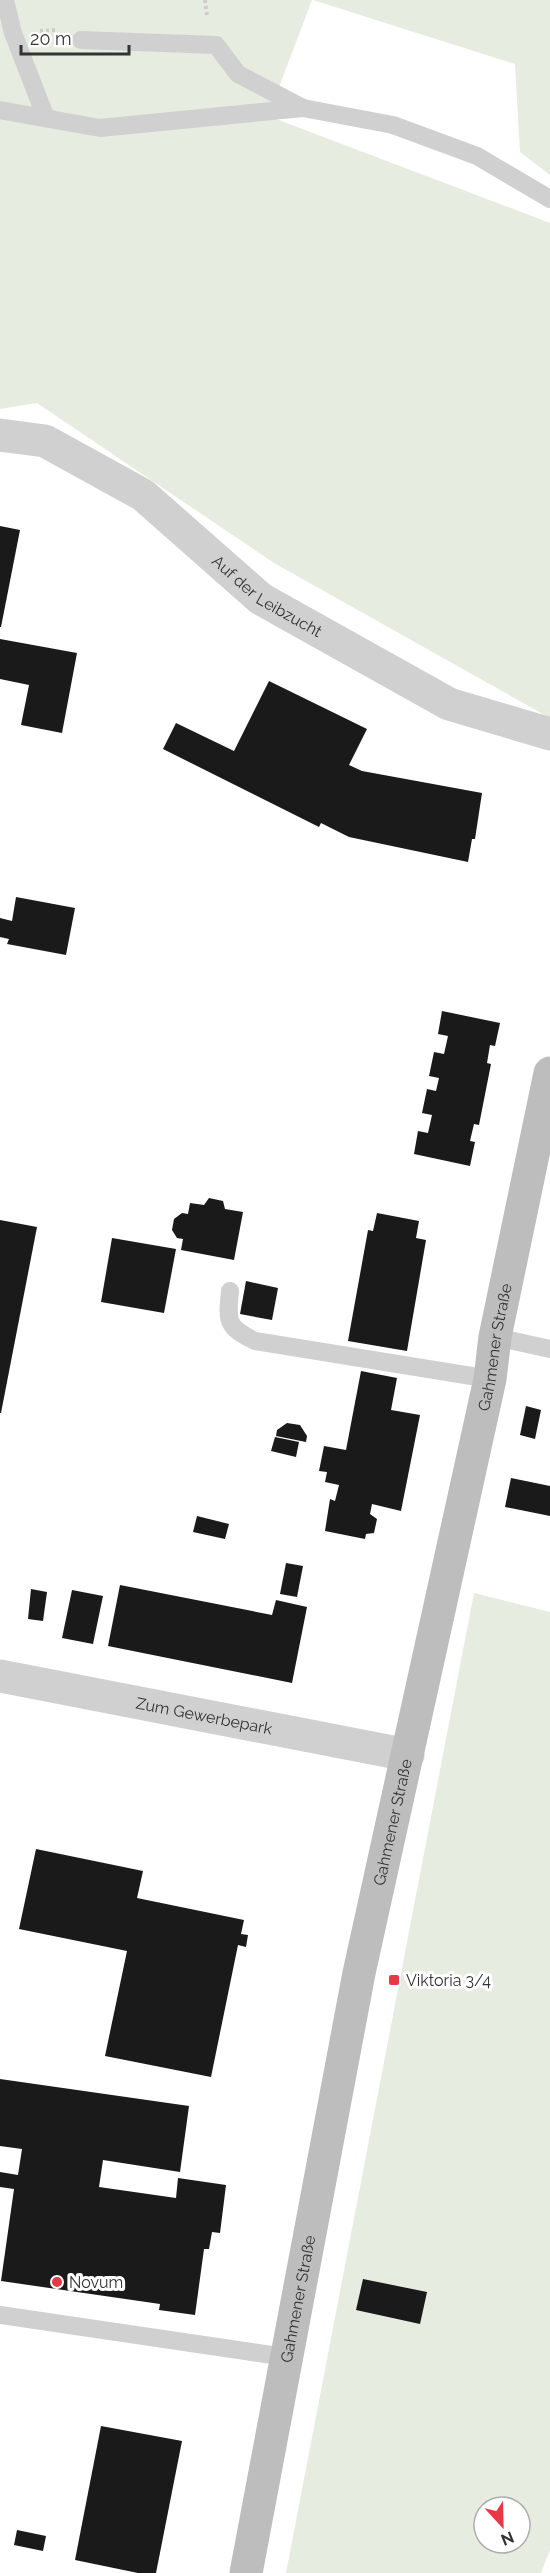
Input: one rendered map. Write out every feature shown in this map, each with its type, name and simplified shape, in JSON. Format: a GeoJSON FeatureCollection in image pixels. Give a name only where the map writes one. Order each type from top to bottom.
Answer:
{"type":"FeatureCollection","features":[{"type":"Feature","properties":{"kind":"main road","name":"Gahmener Straße"},"geometry":{"type":"LineString","coordinates":[[246,2573],[359,1973],[490,1379],[495,1337],[550,1073]]}},
{"type":"Feature","properties":{"kind":"street","name":"Auf der Leibzucht"},"geometry":{"type":"LineString","coordinates":[[0,435],[45,441],[143,495],[261,600],[449,704],[550,734]]}},
{"type":"Feature","properties":{"kind":"street","name":"Zum Gewerbepark"},"geometry":{"type":"LineString","coordinates":[[0,1676],[408,1755]]}},
{"type":"Feature","properties":{"kind":"lane"},"geometry":{"type":"LineString","coordinates":[[5,0],[13,33],[46,118]]}},
{"type":"Feature","properties":{"kind":"lane"},"geometry":{"type":"LineString","coordinates":[[81,40],[216,45],[238,74],[303,108]]}},
{"type":"Feature","properties":{"kind":"lane"},"geometry":{"type":"LineString","coordinates":[[0,110],[100,128],[303,108],[393,125],[477,156],[550,199]]}},
{"type":"Feature","properties":{"kind":"lane"},"geometry":{"type":"LineString","coordinates":[[230,1291],[227,1318],[236,1331],[255,1341],[490,1379]]}},
{"type":"Feature","properties":{"kind":"lane"},"geometry":{"type":"LineString","coordinates":[[495,1337],[550,1349]]}},
{"type":"Feature","properties":{"kind":"lane"},"geometry":{"type":"LineString","coordinates":[[0,2315],[286,2357]]}},
{"type":"Feature","properties":{"kind":"path"},"geometry":{"type":"LineString","coordinates":[[13,33],[63,30],[81,40]]}},
{"type":"Feature","properties":{"kind":"shaded area"},"geometry":{"type":"Polygon","coordinates":[[[0,0],[312,0],[268,116],[550,223],[550,718],[274,563],[37,403],[0,409],[0,0]]]}},
{"type":"Feature","properties":{"kind":"shaded area"},"geometry":{"type":"Polygon","coordinates":[[[313,0],[550,0],[550,175],[520,152],[515,64],[313,0]]]}},
{"type":"Feature","properties":{"kind":"shaded area"},"geometry":{"type":"Polygon","coordinates":[[[474,1593],[550,1612],[550,2550],[541,2573],[286,2573],[474,1593]]]}},
{"type":"Feature","properties":{"kind":"building"},"geometry":{"type":"Polygon","coordinates":[[[0,526],[20,530],[1,627],[0,627],[0,526]]]}},
{"type":"Feature","properties":{"kind":"building"},"geometry":{"type":"Polygon","coordinates":[[[0,639],[77,653],[62,733],[21,725],[29,685],[0,679],[0,639]]]}},
{"type":"Feature","properties":{"kind":"building"},"geometry":{"type":"Polygon","coordinates":[[[269,681],[367,729],[349,765],[362,771],[482,793],[475,839],[472,839],[468,862],[349,837],[321,823],[319,827],[163,749],[176,723],[234,751],[269,681]]]}},
{"type":"Feature","properties":{"kind":"building"},"geometry":{"type":"Polygon","coordinates":[[[16,897],[75,908],[66,955],[7,944],[9,939],[0,937],[0,918],[12,921],[16,897]]]}},
{"type":"Feature","properties":{"kind":"building"},"geometry":{"type":"Polygon","coordinates":[[[442,1011],[500,1023],[495,1046],[490,1045],[487,1063],[491,1064],[479,1125],[474,1124],[470,1141],[475,1142],[470,1166],[414,1154],[418,1131],[428,1133],[432,1115],[422,1113],[427,1089],[436,1091],[439,1078],[429,1076],[434,1052],[444,1054],[448,1036],[438,1034],[442,1011]]]}},
{"type":"Feature","properties":{"kind":"building"},"geometry":{"type":"Polygon","coordinates":[[[209,1198],[223,1201],[225,1209],[243,1212],[234,1260],[181,1250],[183,1239],[177,1238],[172,1230],[174,1219],[182,1213],[188,1214],[190,1203],[204,1205],[209,1198]]]}},
{"type":"Feature","properties":{"kind":"building"},"geometry":{"type":"Polygon","coordinates":[[[377,1213],[419,1221],[416,1238],[426,1240],[407,1351],[348,1341],[368,1230],[373,1231],[377,1213]]]}},
{"type":"Feature","properties":{"kind":"building"},"geometry":{"type":"Polygon","coordinates":[[[0,1220],[37,1227],[1,1413],[0,1413],[0,1220]]]}},
{"type":"Feature","properties":{"kind":"building"},"geometry":{"type":"Polygon","coordinates":[[[112,1238],[176,1249],[164,1313],[101,1302],[112,1238]]]}},
{"type":"Feature","properties":{"kind":"building"},"geometry":{"type":"Polygon","coordinates":[[[246,1281],[278,1288],[272,1320],[240,1314],[246,1281]]]}},
{"type":"Feature","properties":{"kind":"building"},"geometry":{"type":"Polygon","coordinates":[[[361,1371],[397,1378],[391,1410],[420,1415],[401,1511],[372,1504],[370,1514],[377,1519],[374,1533],[366,1534],[365,1539],[325,1531],[330,1499],[335,1501],[339,1485],[325,1482],[327,1472],[319,1471],[324,1446],[346,1450],[361,1371]]]}},
{"type":"Feature","properties":{"kind":"building"},"geometry":{"type":"Polygon","coordinates":[[[526,1406],[541,1410],[535,1439],[520,1435],[526,1406]]]}},
{"type":"Feature","properties":{"kind":"building"},"geometry":{"type":"Polygon","coordinates":[[[287,1423],[300,1425],[307,1436],[306,1442],[276,1436],[277,1430],[287,1423]]]}},
{"type":"Feature","properties":{"kind":"building"},"geometry":{"type":"Polygon","coordinates":[[[275,1437],[299,1442],[296,1457],[271,1451],[275,1437]]]}},
{"type":"Feature","properties":{"kind":"building"},"geometry":{"type":"Polygon","coordinates":[[[511,1478],[550,1486],[550,1516],[505,1507],[511,1478]]]}},
{"type":"Feature","properties":{"kind":"building"},"geometry":{"type":"Polygon","coordinates":[[[197,1516],[229,1524],[225,1539],[193,1532],[197,1516]]]}},
{"type":"Feature","properties":{"kind":"building"},"geometry":{"type":"Polygon","coordinates":[[[286,1563],[303,1566],[297,1597],[280,1594],[286,1563]]]}},
{"type":"Feature","properties":{"kind":"building"},"geometry":{"type":"Polygon","coordinates":[[[120,1585],[272,1615],[276,1600],[307,1607],[292,1683],[108,1646],[120,1585]]]}},
{"type":"Feature","properties":{"kind":"building"},"geometry":{"type":"Polygon","coordinates":[[[31,1589],[47,1592],[43,1621],[28,1619],[31,1589]]]}},
{"type":"Feature","properties":{"kind":"building"},"geometry":{"type":"Polygon","coordinates":[[[72,1590],[103,1596],[93,1644],[62,1638],[72,1590]]]}},
{"type":"Feature","properties":{"kind":"building"},"geometry":{"type":"Polygon","coordinates":[[[36,1849],[143,1871],[137,1898],[244,1920],[241,1934],[248,1935],[246,1947],[238,1945],[211,2077],[105,2056],[127,1951],[19,1929],[36,1849]]]}},
{"type":"Feature","properties":{"kind":"building"},"geometry":{"type":"Polygon","coordinates":[[[0,2079],[189,2106],[180,2172],[103,2160],[99,2187],[176,2198],[178,2178],[226,2185],[220,2233],[212,2232],[209,2249],[204,2249],[195,2315],[159,2310],[160,2304],[1,2281],[14,2189],[0,2187],[0,2172],[18,2175],[22,2149],[0,2146],[0,2079]]]}},
{"type":"Feature","properties":{"kind":"building"},"geometry":{"type":"Polygon","coordinates":[[[363,2279],[427,2292],[420,2324],[356,2310],[363,2279]]]}},
{"type":"Feature","properties":{"kind":"building"},"geometry":{"type":"Polygon","coordinates":[[[101,2426],[182,2441],[156,2573],[138,2573],[75,2560],[101,2426]]]}},
{"type":"Feature","properties":{"kind":"building"},"geometry":{"type":"Polygon","coordinates":[[[17,2530],[46,2536],[43,2551],[14,2545],[17,2530]]]}},
{"type":"Feature","properties":{"kind":"place","name":"Viktoria 3/4"},"geometry":{"type":"Point","coordinates":[394,1980]}},
{"type":"Feature","properties":{"kind":"place","name":"Novum"},"geometry":{"type":"Point","coordinates":[57,2282]}}]}
